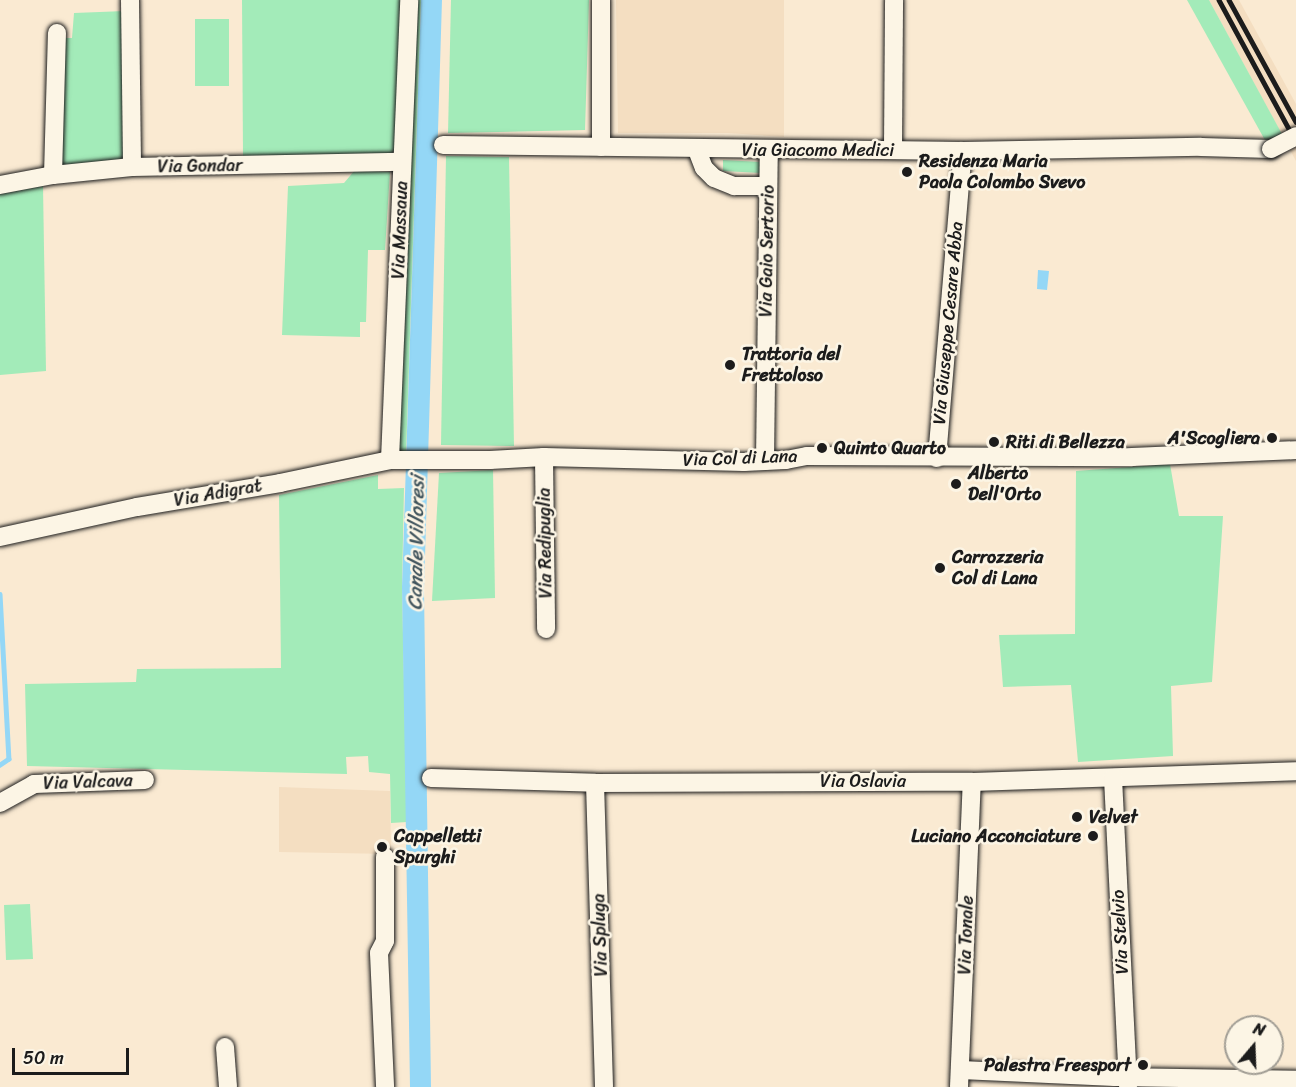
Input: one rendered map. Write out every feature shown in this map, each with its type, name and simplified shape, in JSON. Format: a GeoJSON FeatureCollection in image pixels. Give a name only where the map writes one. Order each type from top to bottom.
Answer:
{"type":"FeatureCollection","features":[{"type":"Feature","properties":{"kind":"street"},"geometry":{"type":"LineString","coordinates":[[130,0],[132,167]]}},
{"type":"Feature","properties":{"kind":"street","name":"Via Massaua"},"geometry":{"type":"LineString","coordinates":[[394,459],[409,0]]}},
{"type":"Feature","properties":{"kind":"street"},"geometry":{"type":"LineString","coordinates":[[601,0],[601,147]]}},
{"type":"Feature","properties":{"kind":"street"},"geometry":{"type":"LineString","coordinates":[[893,150],[894,0]]}},
{"type":"Feature","properties":{"kind":"street"},"geometry":{"type":"LineString","coordinates":[[53,175],[57,33]]}},
{"type":"Feature","properties":{"kind":"street","name":"Via Giacomo Medici"},"geometry":{"type":"LineString","coordinates":[[443,145],[697,150],[963,151],[1201,147],[1271,149],[1296,136]]}},
{"type":"Feature","properties":{"kind":"street","name":"Via Gaio Sertorio"},"geometry":{"type":"LineString","coordinates":[[765,461],[769,149]]}},
{"type":"Feature","properties":{"kind":"street","name":"Via Giacomo Medici"},"geometry":{"type":"LineString","coordinates":[[697,150],[704,168],[714,178],[734,186],[768,186]]}},
{"type":"Feature","properties":{"kind":"street","name":"Via Giuseppe Cesare Abba"},"geometry":{"type":"LineString","coordinates":[[937,458],[963,151]]}},
{"type":"Feature","properties":{"kind":"street","name":"Via Gondar"},"geometry":{"type":"LineString","coordinates":[[0,185],[53,175],[132,167],[402,162]]}},
{"type":"Feature","properties":{"kind":"street","name":"Via Col di Lana"},"geometry":{"type":"LineString","coordinates":[[434,460],[544,457],[765,461],[807,456],[1132,458],[1296,450]]}},
{"type":"Feature","properties":{"kind":"street","name":"Via Redipuglia"},"geometry":{"type":"LineString","coordinates":[[544,457],[546,629]]}},
{"type":"Feature","properties":{"kind":"street","name":"Via Adigrat"},"geometry":{"type":"LineString","coordinates":[[0,537],[137,507],[280,483],[394,459],[434,460]]}},
{"type":"Feature","properties":{"kind":"street","name":"Via Oslavia"},"geometry":{"type":"LineString","coordinates":[[431,778],[595,783],[972,782],[1296,771]]}},
{"type":"Feature","properties":{"kind":"street","name":"Via Stelvio"},"geometry":{"type":"LineString","coordinates":[[1113,778],[1128,1082]]}},
{"type":"Feature","properties":{"kind":"street","name":"Via Valcava"},"geometry":{"type":"LineString","coordinates":[[0,803],[34,784],[145,780]]}},
{"type":"Feature","properties":{"kind":"street","name":"Via Tonale"},"geometry":{"type":"LineString","coordinates":[[960,1078],[972,782]]}},
{"type":"Feature","properties":{"kind":"street","name":"Via Spluga"},"geometry":{"type":"LineString","coordinates":[[595,783],[604,1087]]}},
{"type":"Feature","properties":{"kind":"street"},"geometry":{"type":"LineString","coordinates":[[385,857],[385,941],[379,953],[385,1087]]}},
{"type":"Feature","properties":{"kind":"street"},"geometry":{"type":"LineString","coordinates":[[225,1047],[228,1087]]}},
{"type":"Feature","properties":{"kind":"street"},"geometry":{"type":"LineString","coordinates":[[960,1078],[1128,1082],[1296,1080]]}},
{"type":"Feature","properties":{"kind":"shaded area"},"geometry":{"type":"Polygon","coordinates":[[[616,0],[784,0],[784,137],[728,133],[618,133],[616,0]]]}},
{"type":"Feature","properties":{"kind":"shaded area"},"geometry":{"type":"Polygon","coordinates":[[[1209,0],[1239,0],[1296,104],[1296,161],[1209,0]]]}},
{"type":"Feature","properties":{"kind":"shaded area"},"geometry":{"type":"Polygon","coordinates":[[[279,787],[390,791],[391,854],[279,852],[279,787]]]}},
{"type":"Feature","properties":{"kind":"green space"},"geometry":{"type":"Polygon","coordinates":[[[242,0],[403,0],[399,145],[391,155],[243,156],[242,0]]]}},
{"type":"Feature","properties":{"kind":"green space"},"geometry":{"type":"Polygon","coordinates":[[[414,0],[421,0],[406,455],[398,455],[403,371],[414,0]]]}},
{"type":"Feature","properties":{"kind":"green space"},"geometry":{"type":"Polygon","coordinates":[[[451,0],[589,0],[585,130],[448,133],[451,0]]]}},
{"type":"Feature","properties":{"kind":"green space"},"geometry":{"type":"Polygon","coordinates":[[[1187,0],[1209,0],[1283,136],[1266,142],[1187,0]]]}},
{"type":"Feature","properties":{"kind":"green space"},"geometry":{"type":"Polygon","coordinates":[[[125,11],[126,162],[58,166],[61,38],[72,38],[74,13],[125,11]]]}},
{"type":"Feature","properties":{"kind":"green space"},"geometry":{"type":"Polygon","coordinates":[[[195,19],[229,19],[229,86],[195,86],[195,19]]]}},
{"type":"Feature","properties":{"kind":"green space"},"geometry":{"type":"Polygon","coordinates":[[[446,156],[509,157],[514,446],[441,445],[446,156]]]}},
{"type":"Feature","properties":{"kind":"green space"},"geometry":{"type":"Polygon","coordinates":[[[723,160],[761,162],[761,173],[723,171],[723,160]]]}},
{"type":"Feature","properties":{"kind":"green space"},"geometry":{"type":"Polygon","coordinates":[[[355,170],[390,172],[385,250],[368,250],[366,322],[360,322],[360,337],[282,335],[288,186],[344,183],[355,170]]]}},
{"type":"Feature","properties":{"kind":"green space"},"geometry":{"type":"Polygon","coordinates":[[[43,186],[46,371],[0,375],[0,194],[43,186]]]}},
{"type":"Feature","properties":{"kind":"green space"},"geometry":{"type":"Polygon","coordinates":[[[1170,464],[1179,516],[1223,516],[1212,682],[1171,686],[1173,756],[1078,762],[1071,685],[1003,687],[999,635],[1075,634],[1076,471],[1170,464]]]}},
{"type":"Feature","properties":{"kind":"green space"},"geometry":{"type":"Polygon","coordinates":[[[493,470],[495,598],[432,601],[439,473],[493,470]]]}},
{"type":"Feature","properties":{"kind":"green space"},"geometry":{"type":"Polygon","coordinates":[[[378,475],[378,489],[404,488],[402,587],[407,822],[391,823],[390,774],[369,772],[368,756],[346,757],[347,774],[27,766],[25,684],[136,682],[137,669],[281,668],[279,495],[378,475]]]}},
{"type":"Feature","properties":{"kind":"green space"},"geometry":{"type":"Polygon","coordinates":[[[30,904],[33,959],[6,960],[4,905],[30,904]]]}},
{"type":"Feature","properties":{"kind":"water","name":"Canale Villoresi"},"geometry":{"type":"Polygon","coordinates":[[[421,0],[442,0],[424,590],[431,1087],[410,1087],[402,587],[421,0]]]}},
{"type":"Feature","properties":{"kind":"water"},"geometry":{"type":"Polygon","coordinates":[[[1038,270],[1049,271],[1047,290],[1037,289],[1038,270]]]}},
{"type":"Feature","properties":{"kind":"waterway"},"geometry":{"type":"LineString","coordinates":[[0,594],[9,759],[0,765]]}},
{"type":"Feature","properties":{"kind":"railway"},"geometry":{"type":"LineString","coordinates":[[1219,0],[1296,142]]}},
{"type":"Feature","properties":{"kind":"railway"},"geometry":{"type":"LineString","coordinates":[[1229,0],[1296,122]]}},
{"type":"Feature","properties":{"kind":"place","name":"Residenza Maria Paola Colombo Svevo"},"geometry":{"type":"Point","coordinates":[907,172]}},
{"type":"Feature","properties":{"kind":"place","name":"Trattoria del Frettoloso"},"geometry":{"type":"Point","coordinates":[730,365]}},
{"type":"Feature","properties":{"kind":"place","name":"A'Scogliera"},"geometry":{"type":"Point","coordinates":[1272,438]}},
{"type":"Feature","properties":{"kind":"place","name":"Riti di Bellezza"},"geometry":{"type":"Point","coordinates":[994,442]}},
{"type":"Feature","properties":{"kind":"place","name":"Quinto Quarto"},"geometry":{"type":"Point","coordinates":[822,448]}},
{"type":"Feature","properties":{"kind":"place","name":"Alberto Dell'Orto"},"geometry":{"type":"Point","coordinates":[956,484]}},
{"type":"Feature","properties":{"kind":"place","name":"Carrozzeria Col di Lana"},"geometry":{"type":"Point","coordinates":[940,568]}},
{"type":"Feature","properties":{"kind":"place","name":"Velvet"},"geometry":{"type":"Point","coordinates":[1077,817]}},
{"type":"Feature","properties":{"kind":"place","name":"Luciano Acconciature"},"geometry":{"type":"Point","coordinates":[1093,836]}},
{"type":"Feature","properties":{"kind":"place","name":"Cappelletti Spurghi"},"geometry":{"type":"Point","coordinates":[382,847]}},
{"type":"Feature","properties":{"kind":"place","name":"Palestra Freesport"},"geometry":{"type":"Point","coordinates":[1143,1065]}}]}
